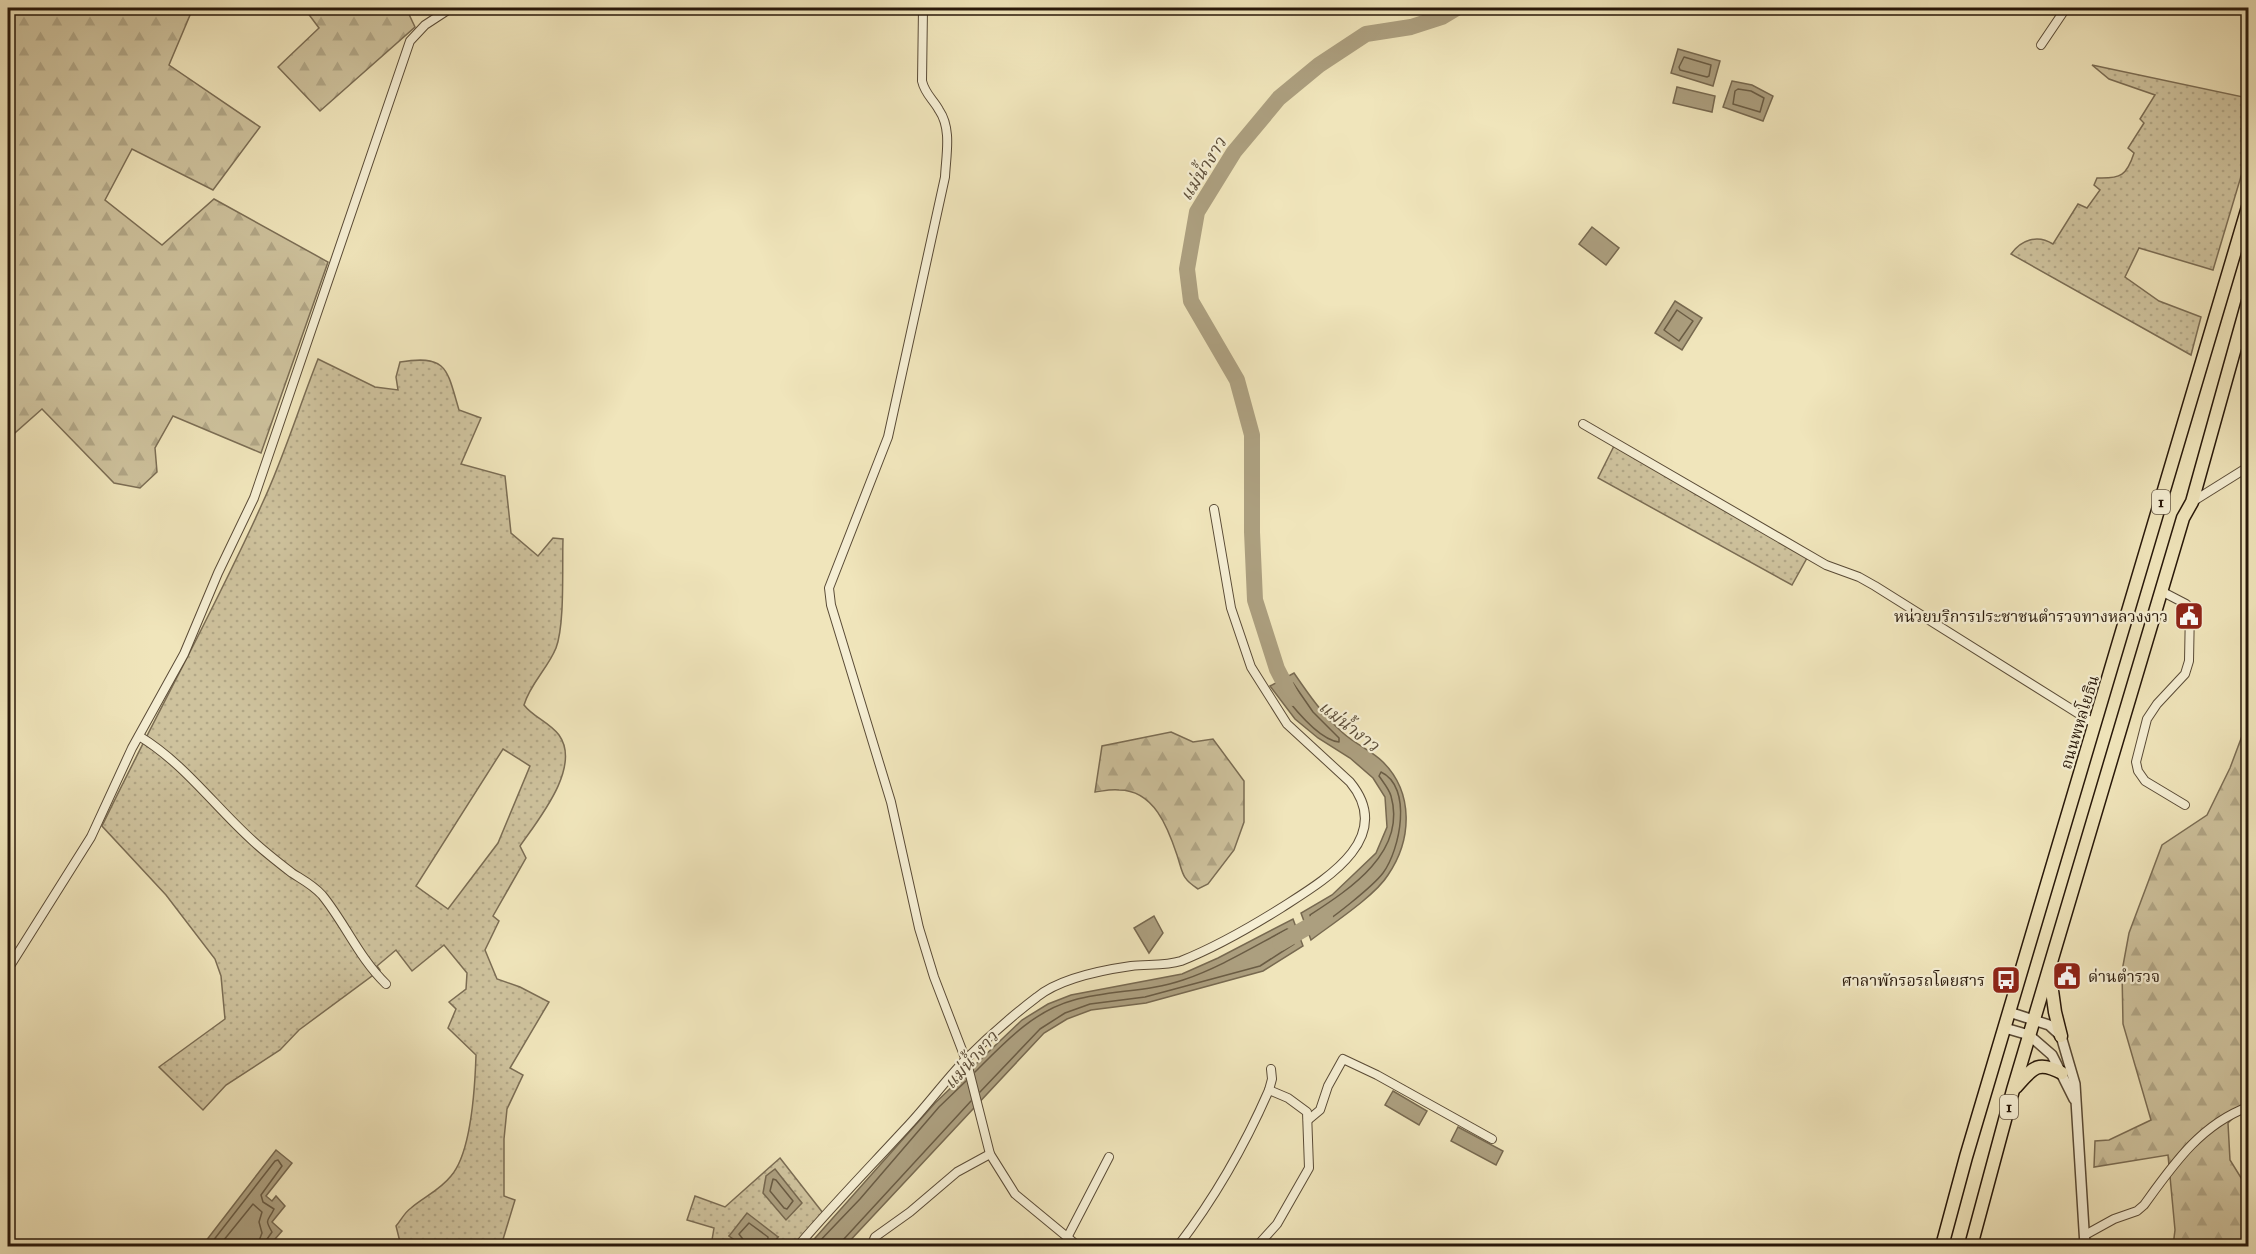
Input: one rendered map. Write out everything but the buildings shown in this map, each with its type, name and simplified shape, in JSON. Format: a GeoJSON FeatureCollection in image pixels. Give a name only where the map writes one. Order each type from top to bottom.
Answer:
{"type":"FeatureCollection","features":[{"type":"Feature","properties":{"kind":"highway","name":"ถนนพหลโยธิน"},"geometry":{"type":"LineString","coordinates":[[1942,1246],[2009,1012],[2248,207]]}},
{"type":"Feature","properties":{"kind":"highway","name":"1"},"geometry":{"type":"LineString","coordinates":[[1971,1246],[2029,1035],[2183,518],[2192,502],[2248,301]]}},
{"type":"Feature","properties":{"kind":"highway"},"geometry":{"type":"LineString","coordinates":[[2049,968],[2061,1036]]}},
{"type":"Feature","properties":{"kind":"highway"},"geometry":{"type":"LineString","coordinates":[[2013,1090],[2029,1072],[2037,1068],[2047,1066],[2062,1073]]}},
{"type":"Feature","properties":{"kind":"street"},"geometry":{"type":"LineString","coordinates":[[8,969],[91,837],[132,748],[184,654],[218,573],[254,498],[410,41],[425,25],[451,8]]}},
{"type":"Feature","properties":{"kind":"street"},"geometry":{"type":"LineString","coordinates":[[923,8],[922,81],[925,91],[939,109],[945,122],[947,139],[945,177],[888,437],[829,588],[831,605],[891,802],[919,928],[934,977],[967,1061],[990,1154],[1015,1194],[1078,1246]]}},
{"type":"Feature","properties":{"kind":"street"},"geometry":{"type":"LineString","coordinates":[[2041,45],[2066,8]]}},
{"type":"Feature","properties":{"kind":"street"},"geometry":{"type":"LineString","coordinates":[[1583,424],[1808,555],[1875,586],[2095,724]]}},
{"type":"Feature","properties":{"kind":"street"},"geometry":{"type":"LineString","coordinates":[[2192,502],[2248,467]]}},
{"type":"Feature","properties":{"kind":"street"},"geometry":{"type":"LineString","coordinates":[[798,1246],[967,1061],[1038,996],[1052,987],[1112,970],[1173,963],[1249,928],[1339,869],[1349,858],[1364,830],[1365,807],[1359,793],[1350,782],[1287,724],[1251,667],[1231,608],[1214,509]]}},
{"type":"Feature","properties":{"kind":"street"},"geometry":{"type":"LineString","coordinates":[[2161,591],[2190,608],[2189,662],[2185,674],[2157,704],[2147,719],[2136,762],[2138,771],[2145,781],[2186,805]]}},
{"type":"Feature","properties":{"kind":"street"},"geometry":{"type":"LineString","coordinates":[[139,736],[160,748],[222,813],[254,842],[322,895],[364,960],[386,984]]}},
{"type":"Feature","properties":{"kind":"street"},"geometry":{"type":"LineString","coordinates":[[2009,1012],[2049,1025],[2061,1036],[2075,1084],[2085,1246]]}},
{"type":"Feature","properties":{"kind":"street"},"geometry":{"type":"LineString","coordinates":[[2005,1028],[2029,1035],[2052,1055],[2076,1104]]}},
{"type":"Feature","properties":{"kind":"street"},"geometry":{"type":"LineString","coordinates":[[1308,1120],[1320,1110],[1328,1086],[1343,1059],[1377,1075],[1492,1139]]}},
{"type":"Feature","properties":{"kind":"street"},"geometry":{"type":"LineString","coordinates":[[1178,1246],[1226,1174],[1269,1090],[1272,1079],[1271,1069]]}},
{"type":"Feature","properties":{"kind":"street"},"geometry":{"type":"LineString","coordinates":[[1257,1246],[1277,1224],[1309,1168],[1307,1112],[1301,1106],[1269,1090]]}},
{"type":"Feature","properties":{"kind":"street"},"geometry":{"type":"LineString","coordinates":[[2085,1235],[2145,1206],[2183,1152],[2197,1138],[2215,1124],[2248,1107]]}},
{"type":"Feature","properties":{"kind":"street"},"geometry":{"type":"LineString","coordinates":[[871,1246],[875,1237],[910,1212],[957,1172],[990,1154]]}},
{"type":"Feature","properties":{"kind":"street"},"geometry":{"type":"LineString","coordinates":[[1068,1236],[1109,1157]]}},
{"type":"Feature","properties":{"kind":"green space"},"geometry":{"type":"Polygon","coordinates":[[[8,8],[193,8],[169,65],[260,127],[213,190],[132,149],[105,200],[162,245],[214,199],[328,262],[261,453],[173,416],[155,448],[157,472],[140,488],[114,483],[42,409],[8,439],[8,8]]]}},
{"type":"Feature","properties":{"kind":"green space"},"geometry":{"type":"Polygon","coordinates":[[[304,8],[406,8],[415,27],[320,111],[278,67],[319,28],[304,8]]]}},
{"type":"Feature","properties":{"kind":"green space"},"geometry":{"type":"Polygon","coordinates":[[[2092,65],[2248,98],[2248,153],[2213,270],[2139,248],[2125,277],[2159,301],[2201,317],[2191,355],[2011,254],[2024,242],[2030,240],[2041,239],[2053,244],[2078,204],[2087,208],[2100,190],[2094,185],[2097,178],[2112,178],[2122,174],[2129,166],[2134,153],[2128,148],[2144,123],[2140,119],[2155,95],[2109,79],[2092,65]]]}},
{"type":"Feature","properties":{"kind":"green space"},"geometry":{"type":"Polygon","coordinates":[[[318,359],[375,387],[398,390],[396,377],[400,362],[428,360],[437,363],[448,375],[459,410],[481,418],[461,464],[505,476],[511,533],[538,556],[553,538],[563,539],[562,610],[559,638],[553,655],[530,690],[524,705],[559,735],[565,748],[565,762],[555,793],[520,846],[526,858],[493,916],[499,921],[485,950],[497,979],[520,987],[549,1002],[510,1068],[523,1075],[507,1109],[504,1139],[504,1196],[515,1200],[501,1246],[401,1246],[396,1226],[409,1210],[451,1176],[463,1152],[471,1118],[476,1055],[448,1028],[456,1009],[449,1002],[466,989],[467,973],[444,945],[412,971],[396,950],[377,966],[380,970],[299,1030],[280,1050],[226,1085],[203,1110],[159,1067],[225,1019],[221,976],[215,959],[166,895],[102,826],[243,545],[270,486],[318,359]],[[503,749],[416,886],[448,909],[498,843],[530,766],[503,749]]]}},
{"type":"Feature","properties":{"kind":"green space"},"geometry":{"type":"Polygon","coordinates":[[[1614,446],[1807,558],[1792,585],[1598,478],[1614,446]]]}},
{"type":"Feature","properties":{"kind":"green space"},"geometry":{"type":"Polygon","coordinates":[[[2248,720],[2248,1103],[2228,1123],[2230,1160],[2248,1189],[2248,1246],[2173,1246],[2175,1230],[2168,1155],[2094,1167],[2095,1141],[2109,1140],[2151,1120],[2123,1024],[2122,971],[2129,933],[2162,845],[2207,815],[2230,768],[2248,720]]]}},
{"type":"Feature","properties":{"kind":"green space"},"geometry":{"type":"Polygon","coordinates":[[[1171,732],[1193,742],[1213,739],[1244,781],[1244,822],[1234,850],[1208,884],[1198,889],[1183,875],[1169,833],[1158,812],[1150,803],[1142,796],[1131,792],[1113,790],[1095,792],[1102,746],[1171,732]]]}},
{"type":"Feature","properties":{"kind":"green space"},"geometry":{"type":"Polygon","coordinates":[[[780,1158],[823,1213],[793,1246],[771,1246],[778,1237],[730,1236],[743,1246],[736,1246],[730,1241],[726,1246],[711,1246],[714,1228],[687,1220],[695,1196],[725,1207],[780,1158]]]}},
{"type":"Feature","properties":{"kind":"water"},"geometry":{"type":"Polygon","coordinates":[[[1678,49],[1720,61],[1713,86],[1671,73],[1678,49]]]}},
{"type":"Feature","properties":{"kind":"water"},"geometry":{"type":"Polygon","coordinates":[[[1732,81],[1752,85],[1773,96],[1763,121],[1723,107],[1732,81]]]}},
{"type":"Feature","properties":{"kind":"water"},"geometry":{"type":"Polygon","coordinates":[[[1677,87],[1715,96],[1712,112],[1673,103],[1677,87]]]}},
{"type":"Feature","properties":{"kind":"water"},"geometry":{"type":"Polygon","coordinates":[[[1592,227],[1619,248],[1606,265],[1579,244],[1592,227]]]}},
{"type":"Feature","properties":{"kind":"water"},"geometry":{"type":"Polygon","coordinates":[[[1675,301],[1702,318],[1682,350],[1655,333],[1675,301]]]}},
{"type":"Feature","properties":{"kind":"water"},"geometry":{"type":"Polygon","coordinates":[[[1294,673],[1336,726],[1379,758],[1393,774],[1405,802],[1406,817],[1402,847],[1382,883],[1311,940],[1301,913],[1332,895],[1376,853],[1387,827],[1385,797],[1373,778],[1350,758],[1318,738],[1295,719],[1270,686],[1294,673]]]}},
{"type":"Feature","properties":{"kind":"water"},"geometry":{"type":"Polygon","coordinates":[[[1154,916],[1163,933],[1149,953],[1134,928],[1154,916]]]}},
{"type":"Feature","properties":{"kind":"water"},"geometry":{"type":"Polygon","coordinates":[[[1293,919],[1303,946],[1263,971],[1146,1003],[1091,1010],[1067,1019],[1044,1033],[845,1246],[808,1246],[935,1103],[1022,1020],[1048,1004],[1071,995],[1182,974],[1293,919]]]}},
{"type":"Feature","properties":{"kind":"water"},"geometry":{"type":"Polygon","coordinates":[[[1393,1091],[1427,1111],[1419,1125],[1385,1105],[1393,1091]]]}},
{"type":"Feature","properties":{"kind":"water"},"geometry":{"type":"Polygon","coordinates":[[[1458,1127],[1503,1151],[1496,1165],[1451,1141],[1458,1127]]]}},
{"type":"Feature","properties":{"kind":"water"},"geometry":{"type":"Polygon","coordinates":[[[276,1150],[292,1163],[266,1196],[272,1201],[276,1196],[285,1206],[272,1222],[282,1231],[269,1246],[202,1246],[276,1150]]]}},
{"type":"Feature","properties":{"kind":"water"},"geometry":{"type":"Polygon","coordinates":[[[775,1169],[802,1203],[786,1220],[763,1193],[766,1176],[775,1169]]]}},
{"type":"Feature","properties":{"kind":"water"},"geometry":{"type":"Polygon","coordinates":[[[747,1213],[778,1237],[771,1246],[743,1246],[729,1236],[747,1213]]]}},
{"type":"Feature","properties":{"kind":"waterway","name":"แม่น้ำงาว"},"geometry":{"type":"LineString","coordinates":[[1292,698],[1277,669],[1255,600],[1252,435],[1237,380],[1191,301],[1187,269],[1197,212],[1234,152],[1279,98],[1319,65],[1366,34],[1411,27],[1442,17],[1457,8]]}},
{"type":"Feature","properties":{"kind":"waterway","name":"แม่น้ำงาว"},"geometry":{"type":"LineString","coordinates":[[1280,943],[1325,917]]}},
{"type":"Feature","properties":{"kind":"place","name":"หน่วยบริการประชาชนตำรวจทางหลวงงาว"},"geometry":{"type":"Point","coordinates":[2189,616]}},
{"type":"Feature","properties":{"kind":"place","name":"ด่านตำรวจ"},"geometry":{"type":"Point","coordinates":[2067,976]}},
{"type":"Feature","properties":{"kind":"place","name":"ศาลาพักรอรถโดยสาร"},"geometry":{"type":"Point","coordinates":[2006,980]}}]}
